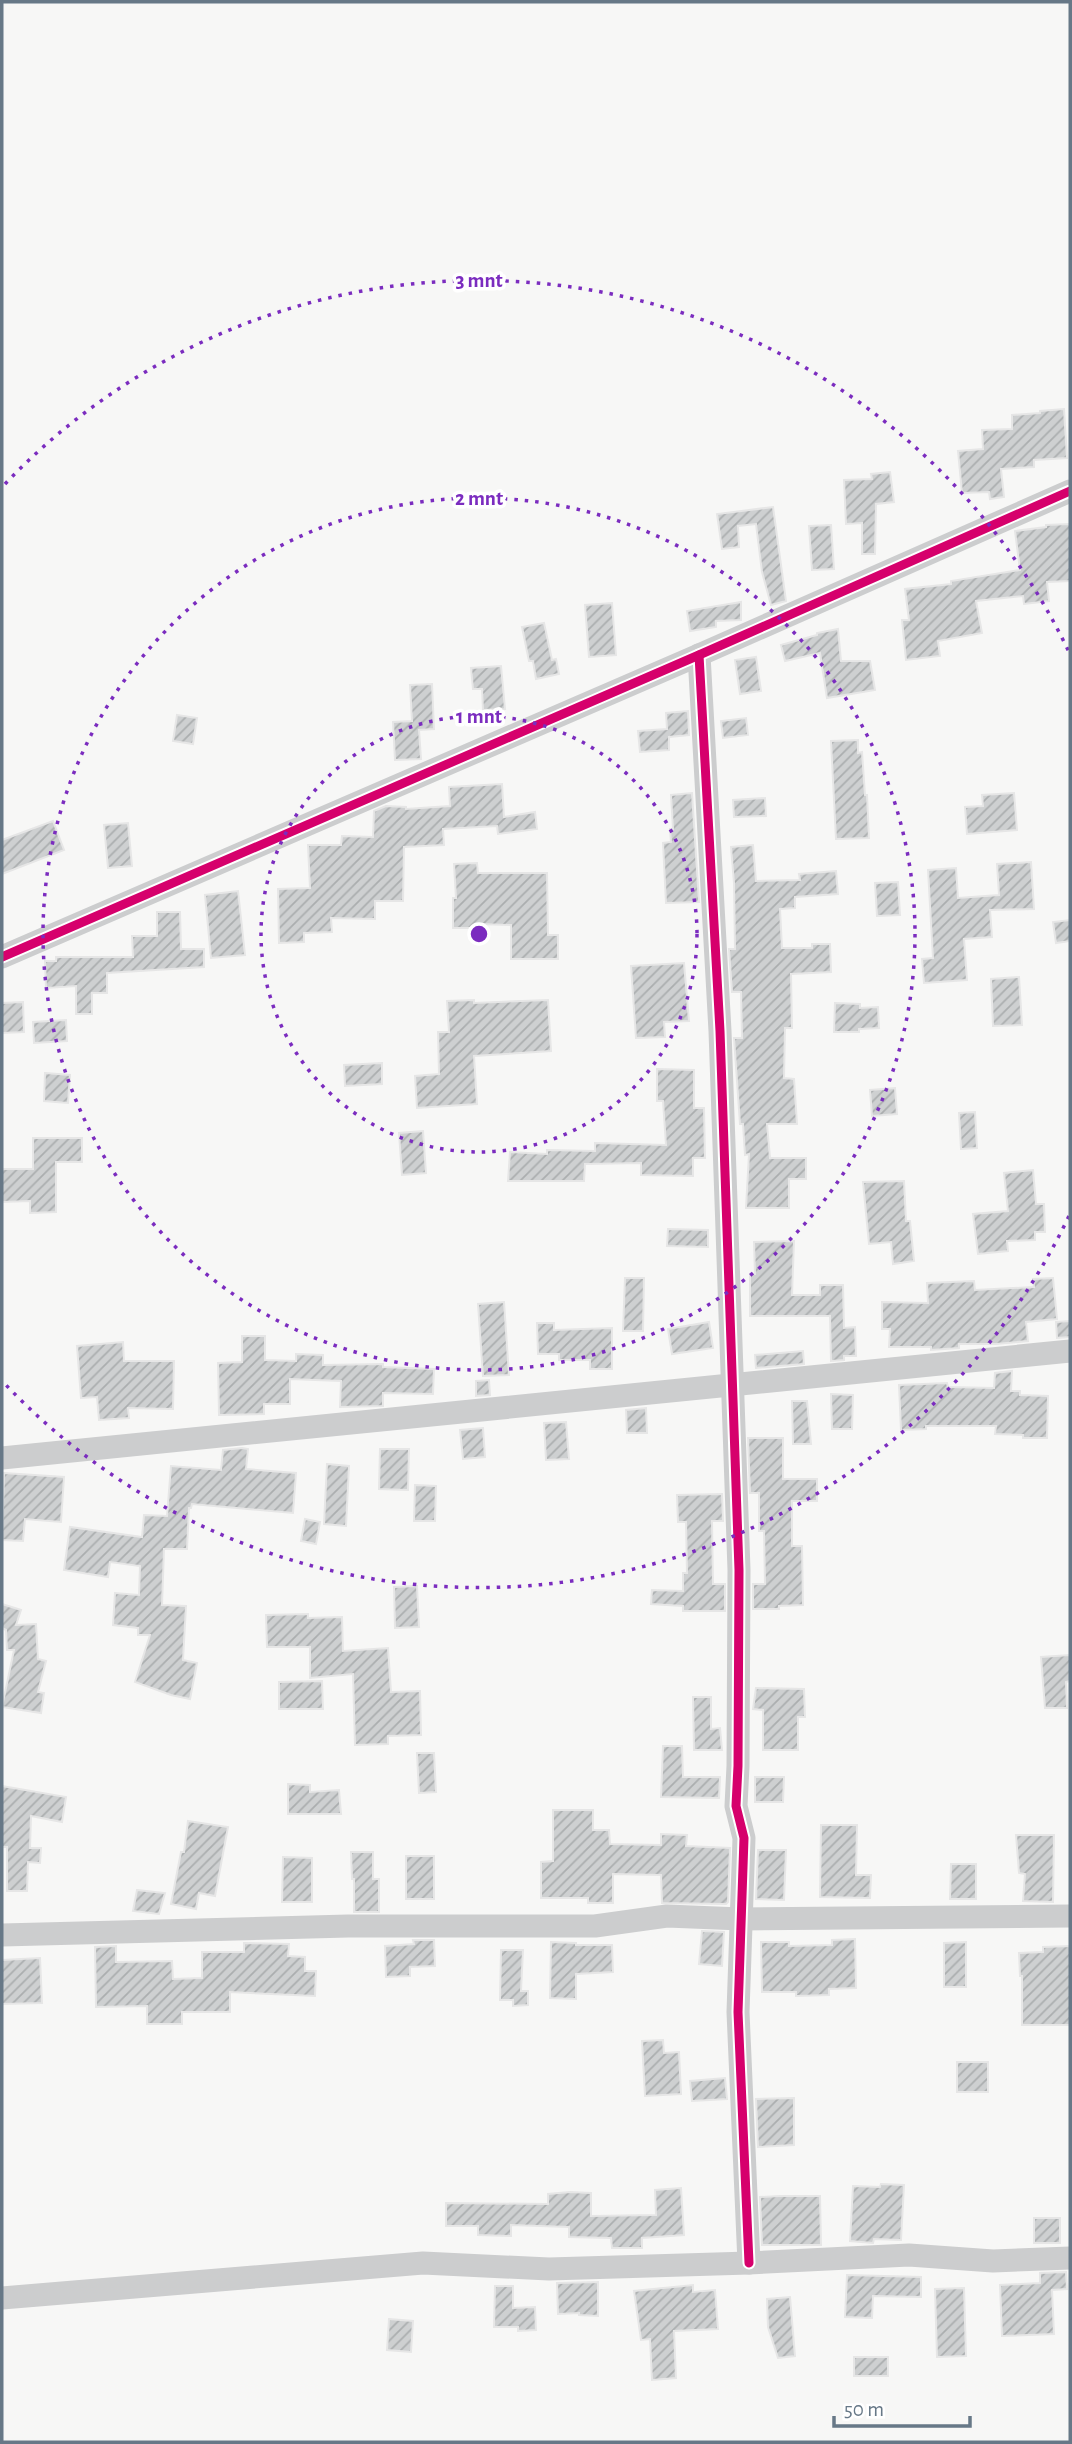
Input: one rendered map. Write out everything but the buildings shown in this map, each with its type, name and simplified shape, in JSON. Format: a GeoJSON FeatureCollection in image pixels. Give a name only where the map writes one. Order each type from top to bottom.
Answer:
{"type":"FeatureCollection","features":[{"type":"Feature","properties":{"kind":"street"},"geometry":{"type":"LineString","coordinates":[[2,957],[1070,491]]}},
{"type":"Feature","properties":{"kind":"street"},"geometry":{"type":"LineString","coordinates":[[699,655],[720,1031],[739,1570],[736,1807],[744,1838],[738,2012],[749,2263]]}},
{"type":"Feature","properties":{"kind":"street"},"geometry":{"type":"LineString","coordinates":[[2,1458],[1070,1352]]}},
{"type":"Feature","properties":{"kind":"street"},"geometry":{"type":"LineString","coordinates":[[2,1936],[348,1926],[595,1926],[667,1916],[741,1919],[1070,1916]]}},
{"type":"Feature","properties":{"kind":"street"},"geometry":{"type":"LineString","coordinates":[[2,2298],[423,2263],[549,2269],[909,2255],[993,2261],[1070,2258]]}},
{"type":"Feature","properties":{"kind":"cycle path"},"geometry":{"type":"LineString","coordinates":[[2,957],[1070,491]]}},
{"type":"Feature","properties":{"kind":"cycle path"},"geometry":{"type":"LineString","coordinates":[[699,655],[720,1031],[739,1570],[736,1806],[744,1838],[738,2012],[749,2263]]}}]}
